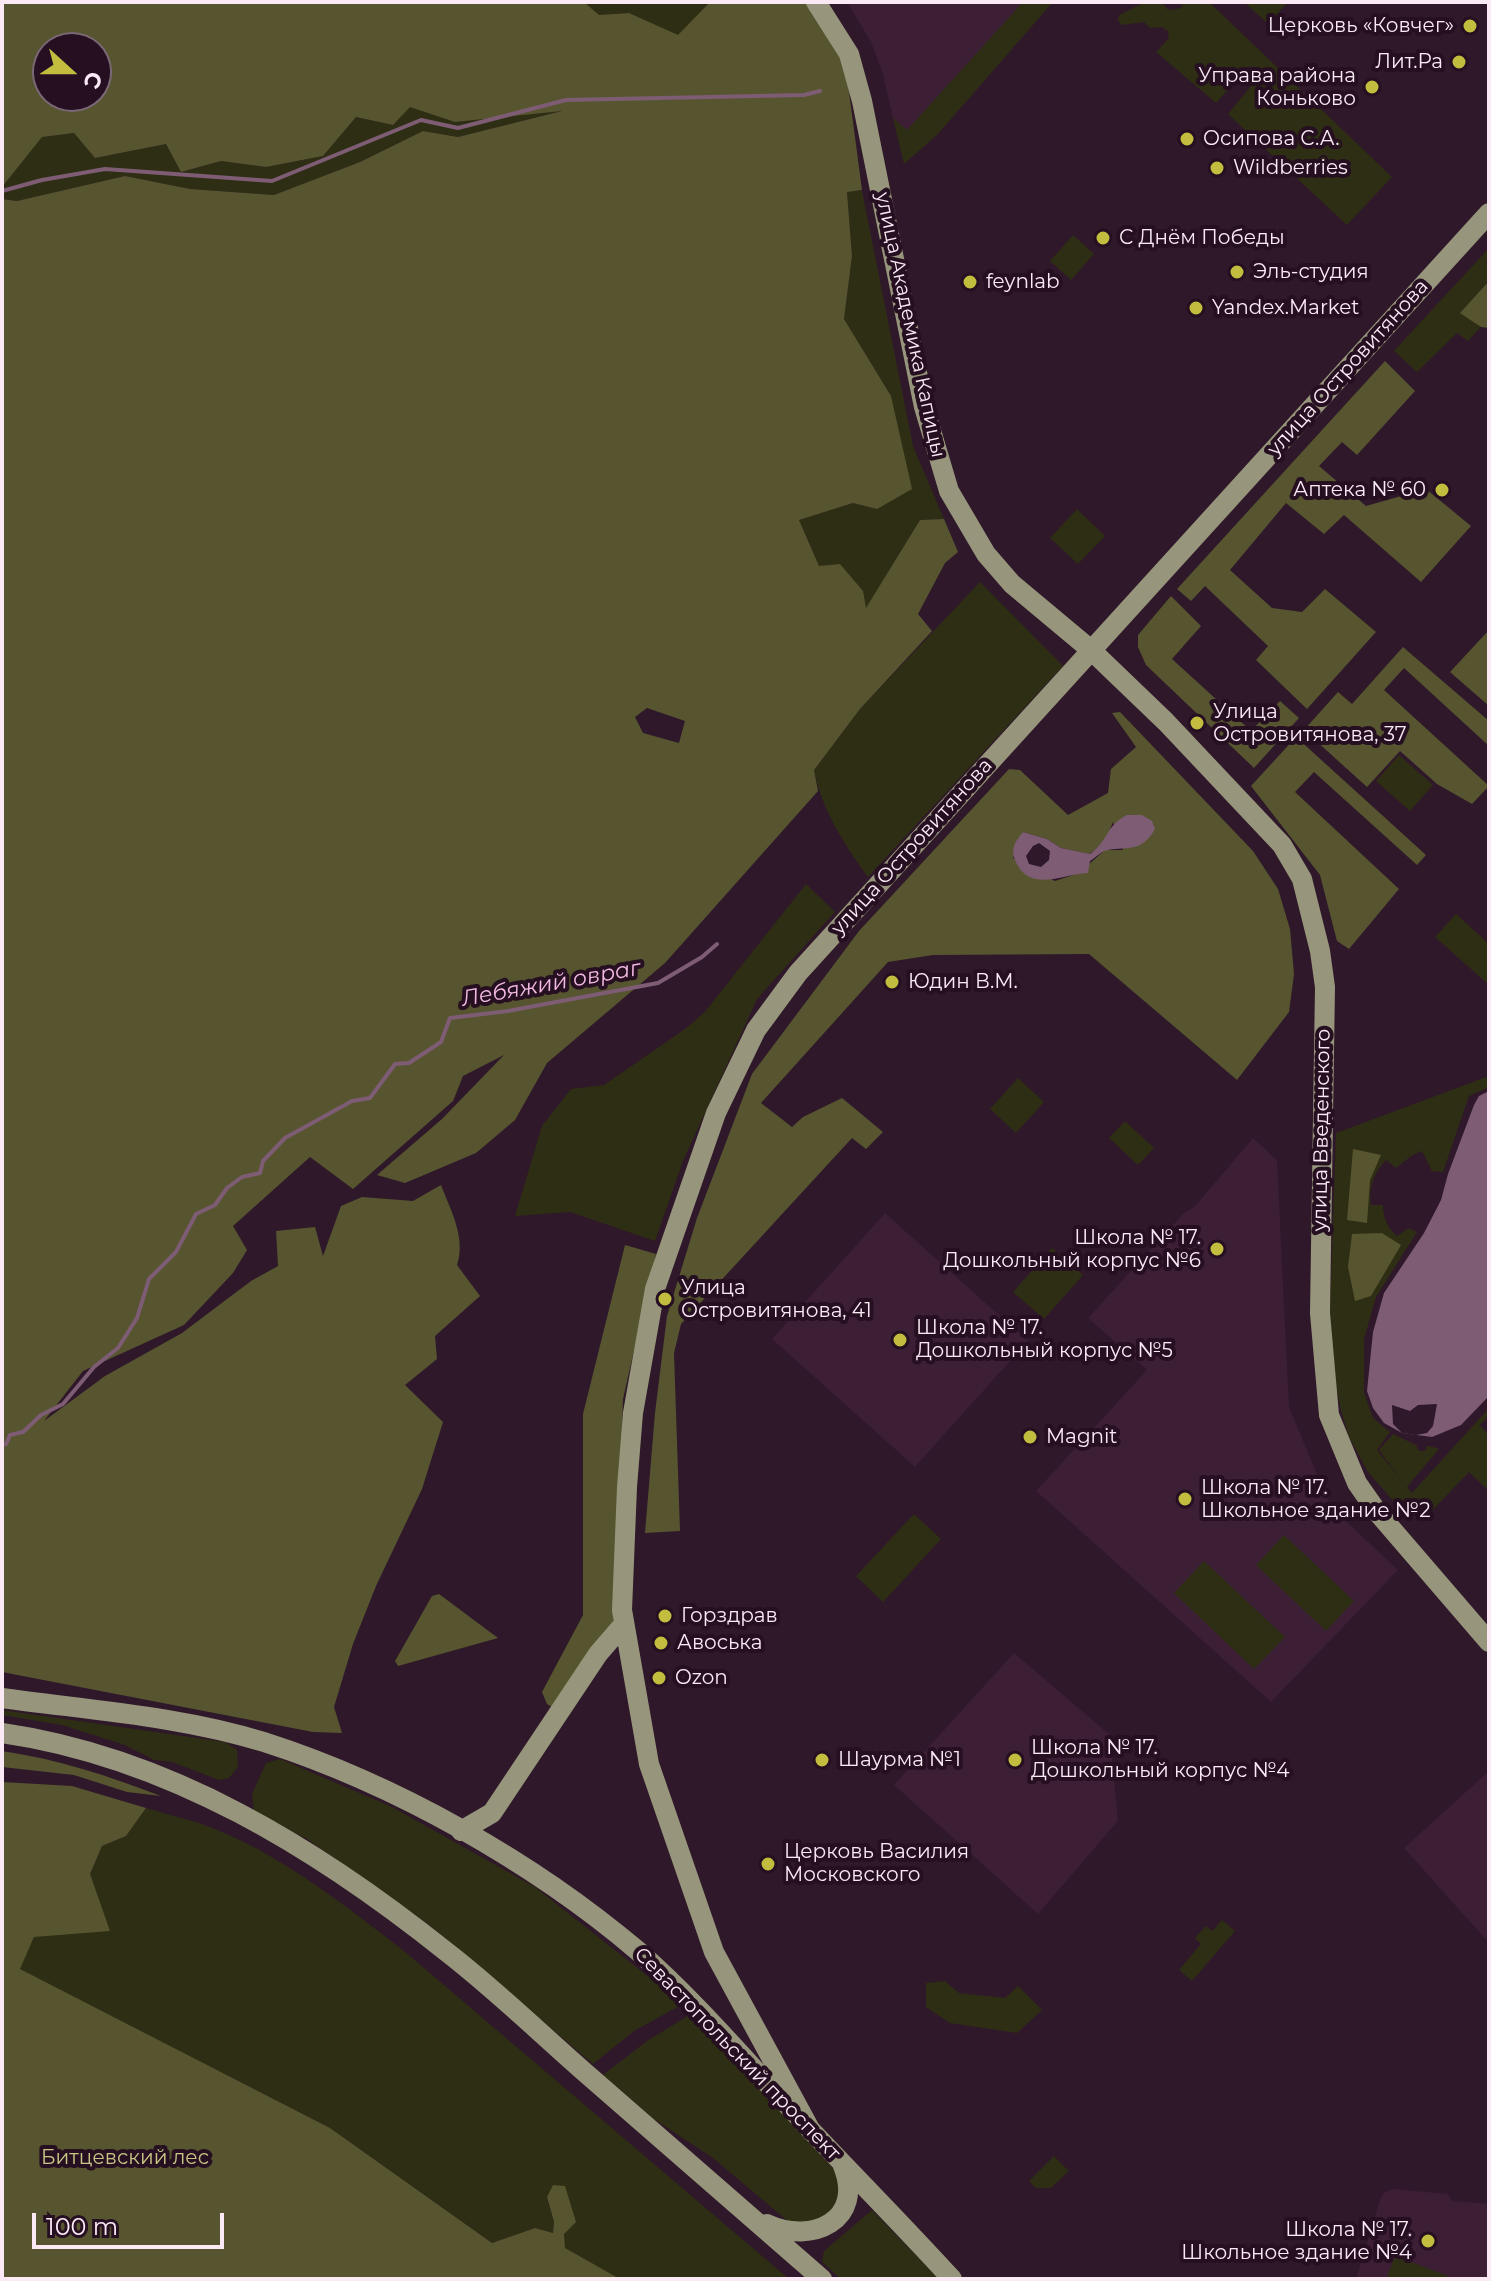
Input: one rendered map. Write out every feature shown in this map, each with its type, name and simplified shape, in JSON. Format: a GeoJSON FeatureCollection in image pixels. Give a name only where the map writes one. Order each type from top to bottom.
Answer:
{"type":"FeatureCollection","features":[{"type":"Feature","properties":{"kind":"main road","name":"улица Академика Капицы"},"geometry":{"type":"LineString","coordinates":[[816,2],[849,54],[862,101],[924,407],[949,491],[986,554],[1012,584],[1091,650]]}},
{"type":"Feature","properties":{"kind":"main road","name":"улица Островитянова"},"geometry":{"type":"LineString","coordinates":[[811,2131],[714,1952],[649,1764],[623,1625],[631,1428],[655,1289],[716,1113],[756,1030],[798,973],[1489,213]]}},
{"type":"Feature","properties":{"kind":"main road","name":"улица Введенского"},"geometry":{"type":"LineString","coordinates":[[1091,650],[1250,809],[1282,845],[1302,879],[1320,951],[1325,987],[1320,1313],[1329,1415],[1357,1483],[1378,1513],[1489,1642]]}},
{"type":"Feature","properties":{"kind":"main road"},"geometry":{"type":"LineString","coordinates":[[461,1831],[492,1813],[552,1720],[598,1654],[623,1625]]}},
{"type":"Feature","properties":{"kind":"main road","name":"Севастопольский проспект"},"geometry":{"type":"LineString","coordinates":[[2,1698],[203,1727],[263,1742],[358,1778],[536,1874],[640,1953],[697,2008],[952,2279]]}},
{"type":"Feature","properties":{"kind":"main road"},"geometry":{"type":"LineString","coordinates":[[2,1733],[88,1751],[144,1768],[200,1793],[306,1852],[380,1901],[449,1954],[822,2279]]}},
{"type":"Feature","properties":{"kind":"main road"},"geometry":{"type":"LineString","coordinates":[[756,2219],[793,2232],[811,2232],[827,2226],[842,2211],[848,2193],[848,2176],[841,2160]]}},
{"type":"Feature","properties":{"kind":"shaded area"},"geometry":{"type":"Polygon","coordinates":[[[584,2],[710,2],[678,36],[629,13],[599,15],[584,2]]]}},
{"type":"Feature","properties":{"kind":"shaded area"},"geometry":{"type":"Polygon","coordinates":[[[847,2],[1023,2],[907,131],[893,118],[882,71],[871,42],[847,2]]]}},
{"type":"Feature","properties":{"kind":"shaded area"},"geometry":{"type":"Polygon","coordinates":[[[1023,2],[1053,2],[937,135],[904,164],[893,118],[907,130],[1023,2]]]}},
{"type":"Feature","properties":{"kind":"shaded area"},"geometry":{"type":"Polygon","coordinates":[[[1145,2],[1162,2],[1167,9],[1173,10],[1183,7],[1179,2],[1209,2],[1392,177],[1347,225],[1228,114],[1260,75],[1249,66],[1216,103],[1156,52],[1169,38],[1168,31],[1162,27],[1150,28],[1144,22],[1121,25],[1119,15],[1145,2]]]}},
{"type":"Feature","properties":{"kind":"shaded area"},"geometry":{"type":"Polygon","coordinates":[[[1244,2],[1288,2],[1268,24],[1244,2]]]}},
{"type":"Feature","properties":{"kind":"shaded area"},"geometry":{"type":"Polygon","coordinates":[[[410,106],[455,122],[570,109],[458,137],[423,131],[360,162],[274,195],[190,189],[125,176],[17,201],[2,199],[2,187],[41,137],[74,133],[95,158],[166,144],[181,172],[221,161],[266,167],[323,156],[356,117],[393,125],[410,106]]]}},
{"type":"Feature","properties":{"kind":"shaded area"},"geometry":{"type":"Polygon","coordinates":[[[847,191],[862,191],[913,446],[944,519],[920,520],[866,609],[819,566],[799,520],[853,503],[877,509],[891,396],[844,319],[852,256],[847,191]]]}},
{"type":"Feature","properties":{"kind":"shaded area"},"geometry":{"type":"Polygon","coordinates":[[[1073,235],[1094,254],[1071,280],[1050,261],[1073,235]]]}},
{"type":"Feature","properties":{"kind":"shaded area"},"geometry":{"type":"Polygon","coordinates":[[[1489,248],[1489,281],[1461,312],[1481,327],[1468,341],[1457,333],[1417,372],[1394,351],[1489,248]]]}},
{"type":"Feature","properties":{"kind":"shaded area"},"geometry":{"type":"Polygon","coordinates":[[[1077,509],[1105,536],[1078,564],[1050,538],[1077,509]]]}},
{"type":"Feature","properties":{"kind":"shaded area"},"geometry":{"type":"Polygon","coordinates":[[[980,582],[1063,666],[868,877],[835,826],[814,770],[860,709],[980,582]]]}},
{"type":"Feature","properties":{"kind":"shaded area"},"geometry":{"type":"Polygon","coordinates":[[[1399,755],[1433,785],[1410,811],[1376,781],[1399,755]]]}},
{"type":"Feature","properties":{"kind":"shaded area"},"geometry":{"type":"Polygon","coordinates":[[[1127,815],[1142,815],[1152,821],[1155,829],[1140,845],[1101,853],[1090,861],[1088,873],[1038,879],[1029,877],[1015,860],[1013,848],[1023,832],[1047,839],[1061,848],[1090,854],[1127,815]],[[1039,843],[1033,846],[1026,856],[1029,864],[1041,867],[1049,860],[1050,851],[1039,843]]]}},
{"type":"Feature","properties":{"kind":"shaded area"},"geometry":{"type":"Polygon","coordinates":[[[806,884],[835,912],[757,999],[683,1161],[655,1241],[570,1212],[515,1216],[542,1126],[571,1089],[604,1085],[704,1013],[806,884]]]}},
{"type":"Feature","properties":{"kind":"shaded area"},"geometry":{"type":"Polygon","coordinates":[[[1456,914],[1489,944],[1489,985],[1435,937],[1456,914]]]}},
{"type":"Feature","properties":{"kind":"shaded area"},"geometry":{"type":"Polygon","coordinates":[[[1489,1076],[1489,1087],[1469,1096],[1443,1172],[1432,1171],[1422,1151],[1396,1168],[1386,1160],[1375,1175],[1370,1192],[1371,1205],[1383,1205],[1386,1222],[1397,1236],[1409,1228],[1417,1232],[1376,1297],[1364,1339],[1364,1393],[1373,1418],[1390,1432],[1377,1450],[1402,1481],[1379,1450],[1393,1434],[1416,1445],[1419,1451],[1425,1451],[1427,1446],[1437,1448],[1407,1487],[1412,1493],[1489,1408],[1489,1416],[1480,1425],[1489,1435],[1489,1491],[1469,1472],[1426,1517],[1397,1505],[1368,1472],[1349,1437],[1341,1410],[1334,1378],[1330,1312],[1336,1133],[1489,1076]]]}},
{"type":"Feature","properties":{"kind":"shaded area"},"geometry":{"type":"Polygon","coordinates":[[[1018,1078],[1044,1102],[1016,1133],[990,1109],[1018,1078]]]}},
{"type":"Feature","properties":{"kind":"shaded area"},"geometry":{"type":"Polygon","coordinates":[[[1489,1091],[1489,1396],[1461,1425],[1432,1437],[1402,1433],[1384,1423],[1373,1408],[1367,1391],[1373,1332],[1384,1293],[1424,1233],[1441,1200],[1474,1105],[1479,1096],[1489,1091]]]}},
{"type":"Feature","properties":{"kind":"shaded area"},"geometry":{"type":"Polygon","coordinates":[[[1125,1121],[1154,1148],[1138,1165],[1109,1138],[1125,1121]]]}},
{"type":"Feature","properties":{"kind":"shaded area","name":"Школа № 17. Школьное здание №2"},"geometry":{"type":"Polygon","coordinates":[[[1253,1138],[1277,1160],[1289,1407],[1330,1506],[1398,1570],[1271,1702],[1036,1491],[1147,1370],[1088,1318],[1184,1213],[1195,1206],[1253,1138]]]}},
{"type":"Feature","properties":{"kind":"shaded area","name":"Школа № 17. Дошкольный корпус №5"},"geometry":{"type":"Polygon","coordinates":[[[885,1213],[1028,1341],[915,1467],[772,1339],[885,1213]]]}},
{"type":"Feature","properties":{"kind":"shaded area"},"geometry":{"type":"Polygon","coordinates":[[[1052,1248],[1083,1275],[1044,1319],[1013,1292],[1052,1248]]]}},
{"type":"Feature","properties":{"kind":"shaded area"},"geometry":{"type":"Polygon","coordinates":[[[914,1514],[941,1539],[883,1602],[856,1576],[914,1514]]]}},
{"type":"Feature","properties":{"kind":"shaded area"},"geometry":{"type":"Polygon","coordinates":[[[1284,1535],[1354,1601],[1326,1631],[1256,1565],[1284,1535]]]}},
{"type":"Feature","properties":{"kind":"shaded area"},"geometry":{"type":"Polygon","coordinates":[[[1204,1561],[1285,1637],[1254,1669],[1174,1593],[1204,1561]]]}},
{"type":"Feature","properties":{"kind":"shaded area","name":"Школа № 17. Дошкольный корпус №4"},"geometry":{"type":"Polygon","coordinates":[[[1014,1653],[1110,1735],[1118,1821],[1038,1914],[894,1785],[1014,1653]]]}},
{"type":"Feature","properties":{"kind":"shaded area"},"geometry":{"type":"Polygon","coordinates":[[[2,1710],[225,1742],[237,1750],[238,1767],[229,1778],[219,1780],[172,1762],[154,1760],[125,1745],[62,1725],[2,1715],[2,1710]]]}},
{"type":"Feature","properties":{"kind":"shaded area"},"geometry":{"type":"Polygon","coordinates":[[[280,1759],[392,1807],[535,1887],[683,2004],[634,2031],[593,2064],[428,1924],[307,1839],[254,1812],[252,1794],[266,1763],[280,1759]]]}},
{"type":"Feature","properties":{"kind":"shaded area"},"geometry":{"type":"Polygon","coordinates":[[[1489,1771],[1489,1943],[1404,1848],[1489,1771]]]}},
{"type":"Feature","properties":{"kind":"shaded area"},"geometry":{"type":"Polygon","coordinates":[[[146,1808],[199,1823],[241,1841],[290,1868],[338,1901],[404,1951],[789,2279],[620,2279],[564,2248],[565,2187],[554,2185],[547,2198],[554,2222],[553,2233],[535,2228],[492,2243],[330,2128],[19,1969],[34,1937],[90,1874],[102,1846],[126,1836],[146,1808]]]}},
{"type":"Feature","properties":{"kind":"shaded area"},"geometry":{"type":"Polygon","coordinates":[[[1222,1920],[1235,1931],[1192,1981],[1179,1970],[1201,1944],[1195,1938],[1206,1926],[1212,1931],[1222,1920]]]}},
{"type":"Feature","properties":{"kind":"shaded area"},"geometry":{"type":"Polygon","coordinates":[[[945,1981],[959,1993],[1005,1998],[1018,1986],[1042,2010],[1017,2033],[950,2023],[926,2007],[926,1983],[945,1981]]]}},
{"type":"Feature","properties":{"kind":"shaded area"},"geometry":{"type":"Polygon","coordinates":[[[691,2014],[839,2175],[839,2198],[824,2220],[790,2223],[713,2158],[654,2119],[603,2075],[647,2041],[691,2014]]]}},
{"type":"Feature","properties":{"kind":"shaded area"},"geometry":{"type":"Polygon","coordinates":[[[1054,2156],[1069,2171],[1051,2188],[1036,2188],[1029,2181],[1054,2156]]]}},
{"type":"Feature","properties":{"kind":"shaded area","name":"Школа № 17. Школьное здание №4"},"geometry":{"type":"Polygon","coordinates":[[[1393,2189],[1448,2194],[1452,2201],[1489,2204],[1489,2279],[1356,2279],[1381,2197],[1393,2189]]]}},
{"type":"Feature","properties":{"kind":"shaded area"},"geometry":{"type":"Polygon","coordinates":[[[872,2210],[939,2279],[841,2279],[822,2262],[824,2251],[872,2210]]]}},
{"type":"Feature","properties":{"kind":"shaded area"},"geometry":{"type":"Polygon","coordinates":[[[1395,2256],[1448,2276],[1447,2279],[1386,2279],[1395,2256]]]}},
{"type":"Feature","properties":{"kind":"green space"},"geometry":{"type":"Polygon","coordinates":[[[2,2],[584,2],[599,15],[629,13],[678,35],[710,2],[809,2],[844,54],[862,190],[847,192],[852,256],[844,319],[891,396],[912,489],[877,509],[853,503],[799,520],[819,566],[840,564],[863,591],[866,608],[920,520],[944,519],[958,552],[945,563],[918,614],[932,631],[860,709],[814,770],[818,791],[665,963],[547,1063],[515,1120],[476,1153],[405,1183],[377,1175],[442,1119],[504,1055],[463,1076],[453,1101],[353,1189],[310,1157],[233,1226],[247,1250],[233,1273],[184,1325],[83,1371],[44,1421],[105,1376],[182,1333],[251,1281],[278,1266],[276,1231],[315,1227],[323,1256],[341,1206],[362,1197],[413,1201],[441,1185],[459,1235],[457,1265],[480,1296],[435,1336],[437,1359],[405,1385],[443,1422],[422,1489],[376,1586],[353,1644],[334,1707],[342,1733],[313,1732],[2,1672],[2,199],[17,201],[125,176],[190,189],[274,195],[360,162],[423,131],[458,137],[562,111],[455,122],[410,107],[393,125],[356,117],[323,156],[266,167],[221,161],[181,172],[166,144],[95,158],[74,133],[42,137],[2,187],[2,2]],[[647,708],[635,717],[643,733],[679,743],[685,721],[647,708]]]}},
{"type":"Feature","properties":{"kind":"green space"},"geometry":{"type":"Polygon","coordinates":[[[1489,281],[1489,328],[1481,327],[1460,313],[1489,281]]]}},
{"type":"Feature","properties":{"kind":"green space"},"geometry":{"type":"Polygon","coordinates":[[[1385,361],[1415,391],[1357,455],[1342,442],[1319,466],[1366,506],[1426,489],[1471,526],[1421,582],[1344,515],[1324,534],[1286,503],[1230,570],[1272,608],[1302,612],[1325,589],[1376,632],[1307,709],[1256,660],[1268,646],[1205,586],[1191,601],[1177,589],[1385,361]]]}},
{"type":"Feature","properties":{"kind":"green space"},"geometry":{"type":"Polygon","coordinates":[[[1171,596],[1201,626],[1172,659],[1251,731],[1280,701],[1299,718],[1254,768],[1146,665],[1138,647],[1138,635],[1171,596]]]}},
{"type":"Feature","properties":{"kind":"green space"},"geometry":{"type":"Polygon","coordinates":[[[1489,630],[1489,706],[1450,672],[1489,630]]]}},
{"type":"Feature","properties":{"kind":"green space"},"geometry":{"type":"Polygon","coordinates":[[[1403,647],[1489,721],[1489,746],[1404,668],[1384,690],[1489,786],[1472,804],[1437,784],[1400,751],[1367,787],[1304,730],[1338,692],[1352,704],[1403,647]]]}},
{"type":"Feature","properties":{"kind":"green space"},"geometry":{"type":"Polygon","coordinates":[[[1120,712],[1253,851],[1278,889],[1290,929],[1294,974],[1289,1012],[1237,1080],[1089,954],[933,955],[888,962],[761,1103],[792,1127],[803,1117],[842,1098],[883,1132],[866,1149],[852,1138],[681,1324],[674,1353],[680,1531],[645,1533],[667,1316],[697,1218],[752,1074],[859,931],[1009,769],[1020,770],[1068,815],[1108,793],[1111,769],[1136,747],[1112,713],[1120,712]],[[1113,822],[1104,844],[1089,854],[1061,848],[1047,839],[1023,832],[1013,858],[1055,881],[1079,873],[1105,850],[1123,850],[1113,822]]]}},
{"type":"Feature","properties":{"kind":"green space"},"geometry":{"type":"Polygon","coordinates":[[[1296,737],[1426,855],[1417,865],[1314,772],[1295,792],[1399,889],[1349,949],[1337,941],[1320,875],[1251,786],[1296,737]]]}},
{"type":"Feature","properties":{"kind":"green space"},"geometry":{"type":"Polygon","coordinates":[[[1353,1149],[1381,1155],[1370,1180],[1367,1223],[1347,1220],[1353,1149]]]}},
{"type":"Feature","properties":{"kind":"green space"},"geometry":{"type":"Polygon","coordinates":[[[1382,1233],[1401,1245],[1371,1296],[1355,1301],[1348,1267],[1352,1234],[1382,1233]]]}},
{"type":"Feature","properties":{"kind":"green space"},"geometry":{"type":"Polygon","coordinates":[[[625,1245],[656,1254],[623,1399],[617,1617],[552,1707],[547,1704],[542,1692],[583,1615],[583,1414],[625,1245]]]}},
{"type":"Feature","properties":{"kind":"green space"},"geometry":{"type":"Polygon","coordinates":[[[439,1594],[498,1638],[398,1666],[395,1661],[432,1596],[439,1594]]]}},
{"type":"Feature","properties":{"kind":"green space"},"geometry":{"type":"Polygon","coordinates":[[[2,1751],[83,1769],[161,1796],[127,1792],[74,1775],[2,1767],[2,1751]]]}},
{"type":"Feature","properties":{"kind":"green space","name":"Битцевский лес"},"geometry":{"type":"Polygon","coordinates":[[[2,1782],[72,1786],[146,1808],[126,1836],[102,1846],[90,1874],[110,1931],[34,1937],[20,1969],[330,2128],[492,2243],[535,2228],[553,2233],[554,2222],[547,2197],[553,2185],[565,2186],[576,2222],[564,2234],[565,2248],[620,2279],[2,2279],[2,1782]]]}},
{"type":"Feature","properties":{"kind":"pier"},"geometry":{"type":"Polygon","coordinates":[[[1437,1404],[1433,1426],[1427,1433],[1402,1433],[1393,1424],[1392,1405],[1410,1411],[1418,1405],[1437,1404]]]}},
{"type":"Feature","properties":{"kind":"waterway"},"geometry":{"type":"LineString","coordinates":[[2,191],[42,180],[105,169],[272,181],[421,120],[458,128],[566,100],[804,95],[820,91]]}},
{"type":"Feature","properties":{"kind":"waterway","name":"Лебяжий овраг"},"geometry":{"type":"LineString","coordinates":[[2,1445],[6,1444],[10,1435],[23,1432],[41,1415],[63,1404],[94,1367],[118,1348],[137,1318],[149,1279],[176,1252],[196,1214],[215,1205],[227,1188],[242,1177],[260,1173],[263,1161],[285,1138],[352,1101],[370,1098],[395,1064],[409,1063],[441,1042],[450,1018],[508,1011],[658,983],[702,957],[717,944]]}},
{"type":"Feature","properties":{"kind":"place","name":"Церковь «Ковчег»"},"geometry":{"type":"Point","coordinates":[1470,26]}},
{"type":"Feature","properties":{"kind":"place","name":"Лит.Ра"},"geometry":{"type":"Point","coordinates":[1459,62]}},
{"type":"Feature","properties":{"kind":"place","name":"Управа района Коньково"},"geometry":{"type":"Point","coordinates":[1372,87]}},
{"type":"Feature","properties":{"kind":"place","name":"Осипова С.А."},"geometry":{"type":"Point","coordinates":[1187,139]}},
{"type":"Feature","properties":{"kind":"place","name":"Wildberries"},"geometry":{"type":"Point","coordinates":[1217,168]}},
{"type":"Feature","properties":{"kind":"place","name":"С Днём Победы"},"geometry":{"type":"Point","coordinates":[1103,238]}},
{"type":"Feature","properties":{"kind":"place","name":"Эль-студия"},"geometry":{"type":"Point","coordinates":[1237,272]}},
{"type":"Feature","properties":{"kind":"place","name":"feynlab"},"geometry":{"type":"Point","coordinates":[970,282]}},
{"type":"Feature","properties":{"kind":"place","name":"Yandex.Market"},"geometry":{"type":"Point","coordinates":[1196,308]}},
{"type":"Feature","properties":{"kind":"place","name":"Аптека № 60"},"geometry":{"type":"Point","coordinates":[1442,490]}},
{"type":"Feature","properties":{"kind":"place","name":"Улица Островитянова, 37"},"geometry":{"type":"Point","coordinates":[1197,723]}},
{"type":"Feature","properties":{"kind":"place","name":"Юдин В.М."},"geometry":{"type":"Point","coordinates":[892,982]}},
{"type":"Feature","properties":{"kind":"place","name":"Школа № 17. Дошкольный корпус №6"},"geometry":{"type":"Point","coordinates":[1217,1249]}},
{"type":"Feature","properties":{"kind":"place","name":"Улица Островитянова, 41"},"geometry":{"type":"Point","coordinates":[665,1299]}},
{"type":"Feature","properties":{"kind":"place","name":"Школа № 17. Дошкольный корпус №5"},"geometry":{"type":"Point","coordinates":[900,1340]}},
{"type":"Feature","properties":{"kind":"place","name":"Magnit"},"geometry":{"type":"Point","coordinates":[1030,1437]}},
{"type":"Feature","properties":{"kind":"place","name":"Школа № 17. Школьное здание №2"},"geometry":{"type":"Point","coordinates":[1185,1499]}},
{"type":"Feature","properties":{"kind":"place","name":"Горздрав"},"geometry":{"type":"Point","coordinates":[665,1616]}},
{"type":"Feature","properties":{"kind":"place","name":"Авоська"},"geometry":{"type":"Point","coordinates":[661,1643]}},
{"type":"Feature","properties":{"kind":"place","name":"Ozon"},"geometry":{"type":"Point","coordinates":[659,1678]}},
{"type":"Feature","properties":{"kind":"place","name":"Шаурма №1"},"geometry":{"type":"Point","coordinates":[822,1760]}},
{"type":"Feature","properties":{"kind":"place","name":"Школа № 17. Дошкольный корпус №4"},"geometry":{"type":"Point","coordinates":[1015,1760]}},
{"type":"Feature","properties":{"kind":"place","name":"Церковь Василия Московского"},"geometry":{"type":"Point","coordinates":[768,1864]}},
{"type":"Feature","properties":{"kind":"place","name":"Школа № 17. Школьное здание №4"},"geometry":{"type":"Point","coordinates":[1428,2241]}}]}
